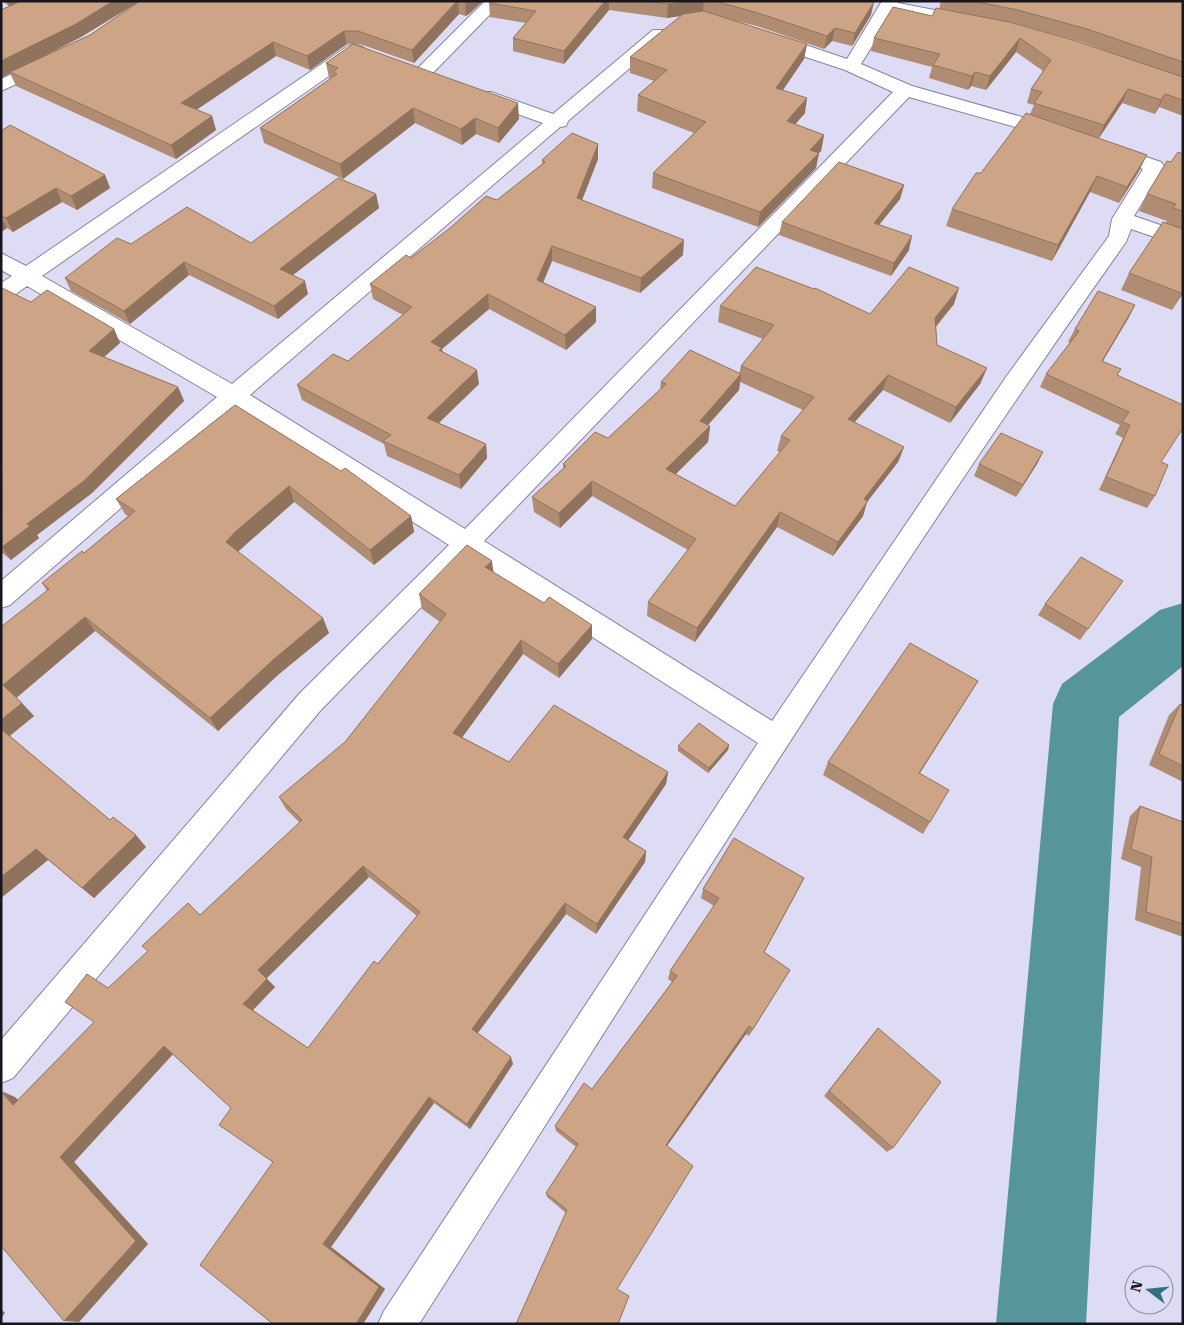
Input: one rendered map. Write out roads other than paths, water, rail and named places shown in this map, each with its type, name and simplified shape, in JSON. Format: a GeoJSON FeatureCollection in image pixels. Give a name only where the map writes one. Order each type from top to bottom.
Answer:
{"type":"FeatureCollection","features":[{"type":"Feature","properties":{"kind":"street"},"geometry":{"type":"LineString","coordinates":[[422,75],[495,1]]}},
{"type":"Feature","properties":{"kind":"street"},"geometry":{"type":"LineString","coordinates":[[851,66],[889,4],[988,25]]}},
{"type":"Feature","properties":{"kind":"street"},"geometry":{"type":"LineString","coordinates":[[1,597],[234,396],[559,122],[672,24]]}},
{"type":"Feature","properties":{"kind":"street"},"geometry":{"type":"LineString","coordinates":[[396,1324],[776,739],[1014,383],[1120,237],[1122,219],[1154,166],[1082,142],[905,90],[851,66],[750,32]]}},
{"type":"Feature","properties":{"kind":"street"},"geometry":{"type":"LineString","coordinates":[[1,294],[354,50],[376,59]]}},
{"type":"Feature","properties":{"kind":"street"},"geometry":{"type":"LineString","coordinates":[[1,86],[61,56]]}},
{"type":"Feature","properties":{"kind":"street"},"geometry":{"type":"LineString","coordinates":[[465,90],[559,122]]}},
{"type":"Feature","properties":{"kind":"street"},"geometry":{"type":"LineString","coordinates":[[1,1066],[310,702],[467,543],[905,90]]}},
{"type":"Feature","properties":{"kind":"street"},"geometry":{"type":"LineString","coordinates":[[1122,219],[1183,240]]}},
{"type":"Feature","properties":{"kind":"street"},"geometry":{"type":"LineString","coordinates":[[1,260],[234,396],[776,739]]}},
{"type":"Feature","properties":{"kind":"waterway"},"geometry":{"type":"LineString","coordinates":[[1041,1324],[1086,704],[1183,629]]}}]}
